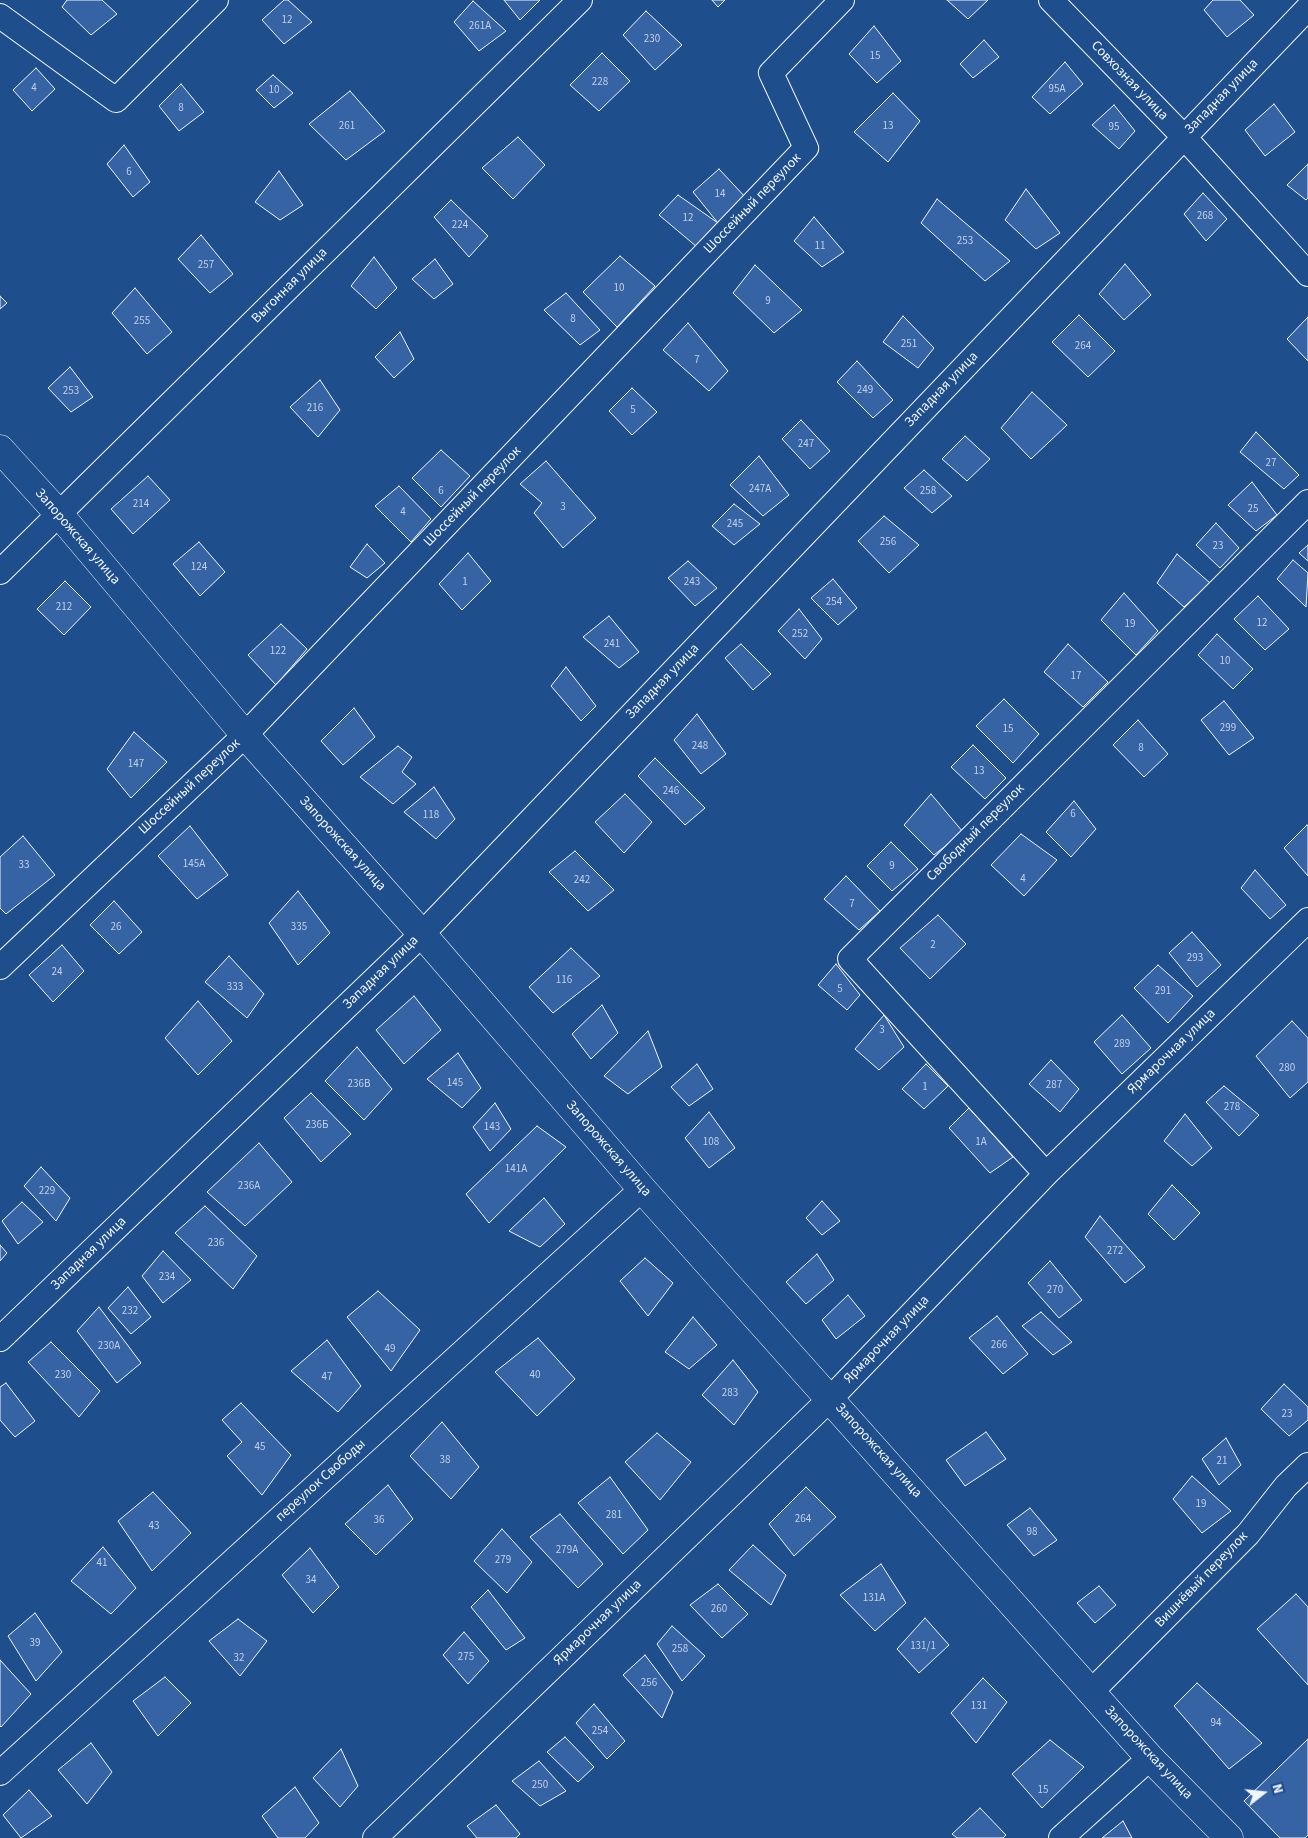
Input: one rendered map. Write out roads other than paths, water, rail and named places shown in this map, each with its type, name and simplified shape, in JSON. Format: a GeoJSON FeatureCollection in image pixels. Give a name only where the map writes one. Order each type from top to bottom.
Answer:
{"type":"FeatureCollection","features":[{"type":"Feature","properties":{"kind":"street"},"geometry":{"type":"LineString","coordinates":[[0,16],[116,100],[216,0]]}},
{"type":"Feature","properties":{"kind":"street","name":"Выгонная улица"},"geometry":{"type":"LineString","coordinates":[[0,572],[580,0]]}},
{"type":"Feature","properties":{"kind":"street","name":"Шоссейный переулок"},"geometry":{"type":"LineString","coordinates":[[0,967],[245,735],[806,148],[771,73],[842,0]]}},
{"type":"Feature","properties":{"kind":"street","name":"Совхозная улица"},"geometry":{"type":"LineString","coordinates":[[1050,0],[1184,137],[1308,274]]}},
{"type":"Feature","properties":{"kind":"street","name":"Западная улица"},"geometry":{"type":"LineString","coordinates":[[0,1339],[422,934],[1308,8]]}},
{"type":"Feature","properties":{"kind":"street","name":"Запорожская улица"},"geometry":{"type":"LineString","coordinates":[[0,449],[59,514],[245,735],[422,934],[642,1189],[1150,1758],[1229,1838]]}},
{"type":"Feature","properties":{"kind":"street","name":"Свободный переулок"},"geometry":{"type":"LineString","coordinates":[[1046,1174],[850,959],[1308,502]]}},
{"type":"Feature","properties":{"kind":"street","name":"Ярмарочная улица"},"geometry":{"type":"LineString","coordinates":[[375,1838],[830,1398],[1046,1174],[1308,920]]}},
{"type":"Feature","properties":{"kind":"street","name":"переулок Свободы"},"geometry":{"type":"LineString","coordinates":[[0,1773],[642,1189]]}},
{"type":"Feature","properties":{"kind":"street","name":"Вишнёвый переулок"},"geometry":{"type":"LineString","coordinates":[[1092,1692],[1248,1534],[1286,1486],[1308,1465]]}},
{"type":"Feature","properties":{"kind":"street"},"geometry":{"type":"LineString","coordinates":[[1061,1838],[1150,1758]]}}]}
